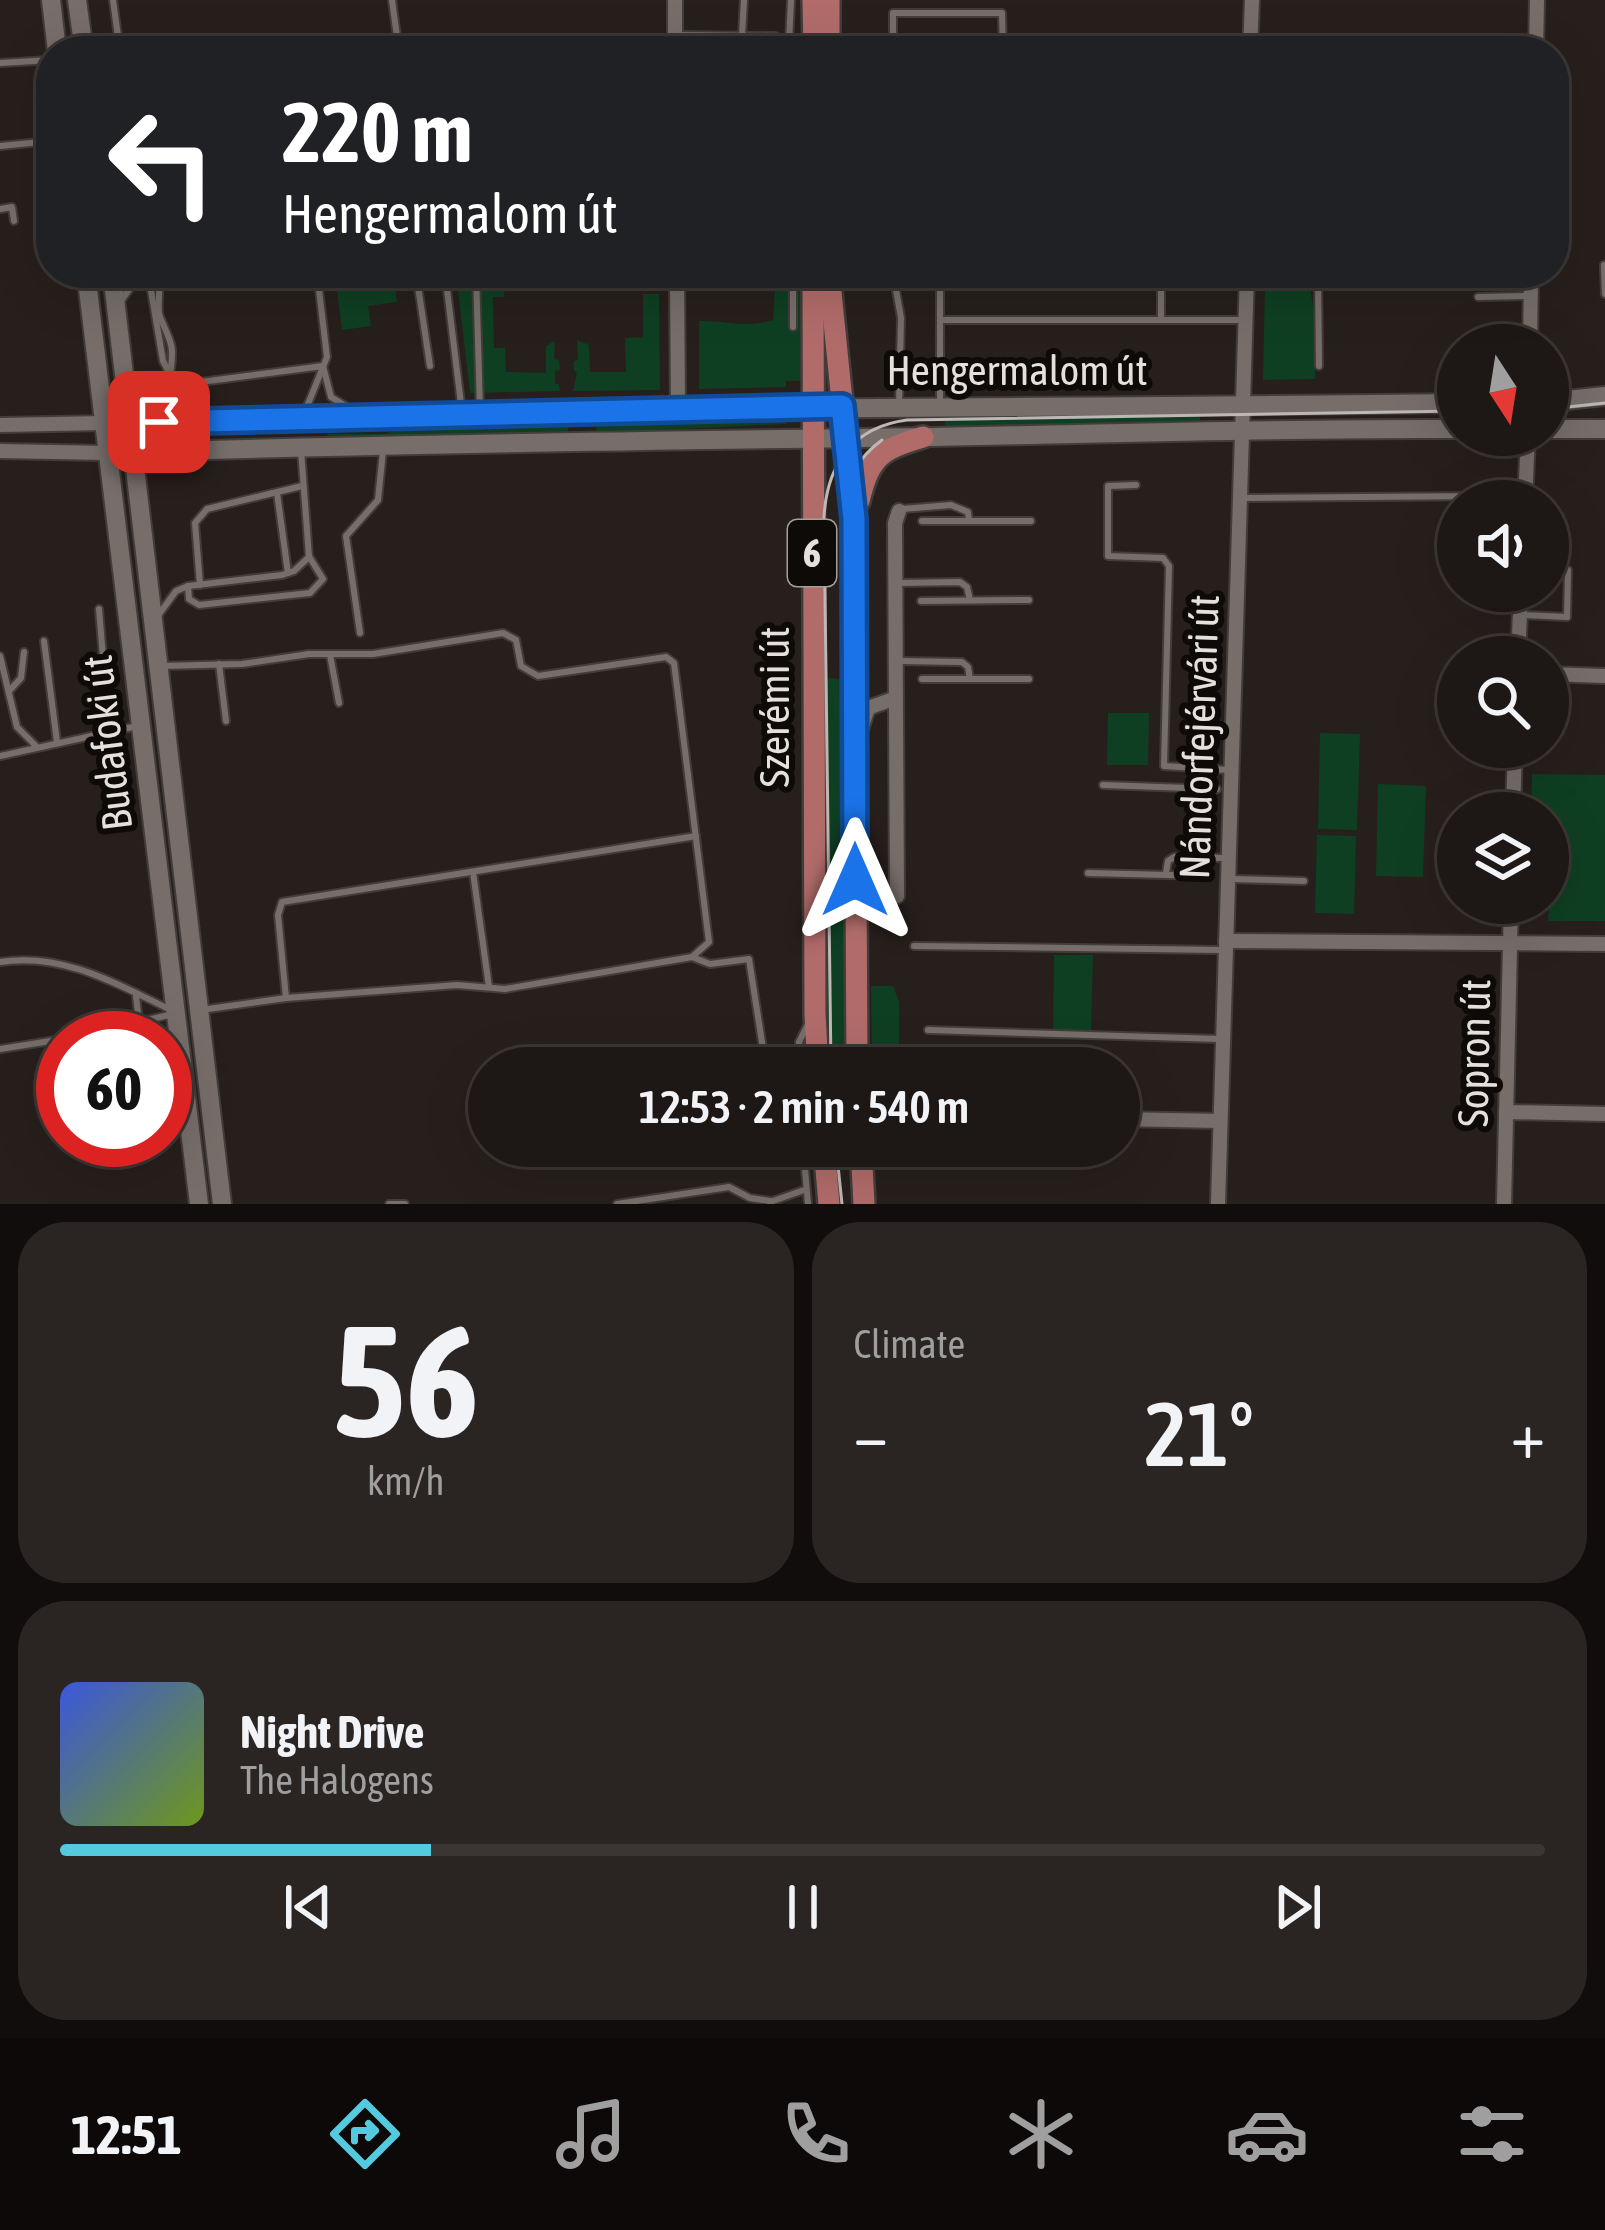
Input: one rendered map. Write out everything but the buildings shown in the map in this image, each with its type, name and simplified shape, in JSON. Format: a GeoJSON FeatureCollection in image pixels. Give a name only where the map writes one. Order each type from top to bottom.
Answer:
{"type":"FeatureCollection","features":[{"type":"Feature","properties":{"kind":"main road"},"geometry":{"type":"LineString","coordinates":[[50,0],[55,36]]}},
{"type":"Feature","properties":{"kind":"main road"},"geometry":{"type":"LineString","coordinates":[[77,0],[82,36]]}},
{"type":"Feature","properties":{"kind":"main road"},"geometry":{"type":"LineString","coordinates":[[813,0],[814,36]]}},
{"type":"Feature","properties":{"kind":"main road"},"geometry":{"type":"LineString","coordinates":[[829,0],[829,36]]}},
{"type":"Feature","properties":{"kind":"main road","name":"Budafoki út"},"geometry":{"type":"LineString","coordinates":[[88,288],[176,1011]]}},
{"type":"Feature","properties":{"kind":"main road","name":"Budafoki út"},"geometry":{"type":"LineString","coordinates":[[114,288],[222,1204]]}},
{"type":"Feature","properties":{"kind":"main road","name":"Szerémi út"},"geometry":{"type":"LineString","coordinates":[[813,288],[817,1047]]}},
{"type":"Feature","properties":{"kind":"main road","name":"Szerémi út"},"geometry":{"type":"LineString","coordinates":[[830,288],[854,519],[857,1047]]}},
{"type":"Feature","properties":{"kind":"main road"},"geometry":{"type":"LineString","coordinates":[[1569,400],[1605,396]]}},
{"type":"Feature","properties":{"kind":"main road","name":"Hengermalom út"},"geometry":{"type":"LineString","coordinates":[[105,424],[842,406],[1018,410],[1437,403]]}},
{"type":"Feature","properties":{"kind":"main road"},"geometry":{"type":"LineString","coordinates":[[584,411],[585,443]]}},
{"type":"Feature","properties":{"kind":"main road"},"geometry":{"type":"LineString","coordinates":[[302,448],[303,417]]}},
{"type":"Feature","properties":{"kind":"main road"},"geometry":{"type":"LineString","coordinates":[[1569,429],[1605,428]]}},
{"type":"Feature","properties":{"kind":"main road","name":"Hengermalom út"},"geometry":{"type":"LineString","coordinates":[[108,453],[585,443],[659,451],[846,437],[1437,429]]}},
{"type":"Feature","properties":{"kind":"main road"},"geometry":{"type":"LineString","coordinates":[[854,519],[865,474],[874,460],[885,450],[923,437]]}},
{"type":"Feature","properties":{"kind":"main road"},"geometry":{"type":"LineString","coordinates":[[134,669],[160,666]]}},
{"type":"Feature","properties":{"kind":"main road"},"geometry":{"type":"LineString","coordinates":[[140,726],[165,723]]}},
{"type":"Feature","properties":{"kind":"main road"},"geometry":{"type":"LineString","coordinates":[[190,1011],[197,1010]]}},
{"type":"Feature","properties":{"kind":"main road","name":"Budafoki út"},"geometry":{"type":"LineString","coordinates":[[192,1146],[199,1204]]}},
{"type":"Feature","properties":{"kind":"main road"},"geometry":{"type":"LineString","coordinates":[[826,1167],[829,1204]]}},
{"type":"Feature","properties":{"kind":"main road"},"geometry":{"type":"LineString","coordinates":[[862,1167],[864,1204]]}},
{"type":"Feature","properties":{"kind":"street"},"geometry":{"type":"LineString","coordinates":[[675,0],[675,36]]}},
{"type":"Feature","properties":{"kind":"street"},"geometry":{"type":"LineString","coordinates":[[1251,36],[1252,0]]}},
{"type":"Feature","properties":{"kind":"street"},"geometry":{"type":"LineString","coordinates":[[1536,36],[1537,0]]}},
{"type":"Feature","properties":{"kind":"street"},"geometry":{"type":"LineString","coordinates":[[677,288],[678,410]]}},
{"type":"Feature","properties":{"kind":"street","name":"Nándorfejérvári út"},"geometry":{"type":"LineString","coordinates":[[1218,1204],[1247,288]]}},
{"type":"Feature","properties":{"kind":"street"},"geometry":{"type":"LineString","coordinates":[[1530,288],[1530,324]]}},
{"type":"Feature","properties":{"kind":"street","name":"Hengermalom út"},"geometry":{"type":"LineString","coordinates":[[0,425],[105,424]]}},
{"type":"Feature","properties":{"kind":"street","name":"Hengermalom út"},"geometry":{"type":"LineString","coordinates":[[0,452],[108,453]]}},
{"type":"Feature","properties":{"kind":"street"},"geometry":{"type":"LineString","coordinates":[[897,896],[895,524],[899,511]]}},
{"type":"Feature","properties":{"kind":"street"},"geometry":{"type":"LineString","coordinates":[[1519,636],[1520,612]]}},
{"type":"Feature","properties":{"kind":"street"},"geometry":{"type":"LineString","coordinates":[[854,669],[867,693],[896,698]]}},
{"type":"Feature","properties":{"kind":"street"},"geometry":{"type":"LineString","coordinates":[[1569,675],[1605,676]]}},
{"type":"Feature","properties":{"kind":"street"},"geometry":{"type":"LineString","coordinates":[[854,764],[863,715],[896,698]]}},
{"type":"Feature","properties":{"kind":"street","name":"Sopron út"},"geometry":{"type":"LineString","coordinates":[[1504,1204],[1510,924]]}},
{"type":"Feature","properties":{"kind":"street"},"geometry":{"type":"LineString","coordinates":[[1226,945],[1605,944]]}},
{"type":"Feature","properties":{"kind":"street"},"geometry":{"type":"LineString","coordinates":[[1507,1112],[1605,1114]]}},
{"type":"Feature","properties":{"kind":"street"},"geometry":{"type":"LineString","coordinates":[[1140,1119],[1220,1121]]}},
{"type":"Feature","properties":{"kind":"lane"},"geometry":{"type":"LineString","coordinates":[[113,0],[118,36]]}},
{"type":"Feature","properties":{"kind":"lane"},"geometry":{"type":"LineString","coordinates":[[392,0],[397,36]]}},
{"type":"Feature","properties":{"kind":"lane"},"geometry":{"type":"LineString","coordinates":[[743,0],[742,36],[776,36]]}},
{"type":"Feature","properties":{"kind":"lane"},"geometry":{"type":"LineString","coordinates":[[790,36],[791,0]]}},
{"type":"Feature","properties":{"kind":"lane"},"geometry":{"type":"LineString","coordinates":[[893,36],[892,13],[1002,13],[1003,36]]}},
{"type":"Feature","properties":{"kind":"lane"},"geometry":{"type":"LineString","coordinates":[[0,63],[36,61]]}},
{"type":"Feature","properties":{"kind":"lane"},"geometry":{"type":"LineString","coordinates":[[0,146],[36,142]]}},
{"type":"Feature","properties":{"kind":"lane"},"geometry":{"type":"LineString","coordinates":[[0,209],[12,207],[14,221]]}},
{"type":"Feature","properties":{"kind":"lane"},"geometry":{"type":"LineString","coordinates":[[1604,266],[1605,294]]}},
{"type":"Feature","properties":{"kind":"lane"},"geometry":{"type":"LineString","coordinates":[[117,312],[128,288]]}},
{"type":"Feature","properties":{"kind":"lane"},"geometry":{"type":"LineString","coordinates":[[151,288],[163,361],[170,376],[183,384],[323,366]]}},
{"type":"Feature","properties":{"kind":"lane"},"geometry":{"type":"LineString","coordinates":[[303,417],[327,347],[319,288]]}},
{"type":"Feature","properties":{"kind":"lane"},"geometry":{"type":"LineString","coordinates":[[418,288],[430,366]]}},
{"type":"Feature","properties":{"kind":"lane"},"geometry":{"type":"LineString","coordinates":[[448,288],[471,414]]}},
{"type":"Feature","properties":{"kind":"lane"},"geometry":{"type":"LineString","coordinates":[[471,414],[475,288]]}},
{"type":"Feature","properties":{"kind":"lane"},"geometry":{"type":"LineString","coordinates":[[793,288],[794,327]]}},
{"type":"Feature","properties":{"kind":"lane"},"geometry":{"type":"LineString","coordinates":[[896,288],[901,318],[898,406]]}},
{"type":"Feature","properties":{"kind":"lane"},"geometry":{"type":"LineString","coordinates":[[940,288],[940,405]]}},
{"type":"Feature","properties":{"kind":"lane"},"geometry":{"type":"LineString","coordinates":[[1161,288],[1161,320]]}},
{"type":"Feature","properties":{"kind":"lane"},"geometry":{"type":"LineString","coordinates":[[1318,288],[1319,366]]}},
{"type":"Feature","properties":{"kind":"lane"},"geometry":{"type":"LineString","coordinates":[[1478,297],[1530,296]]}},
{"type":"Feature","properties":{"kind":"lane"},"geometry":{"type":"LineString","coordinates":[[940,320],[1246,320]]}},
{"type":"Feature","properties":{"kind":"lane"},"geometry":{"type":"LineString","coordinates":[[323,366],[332,397],[365,416]]}},
{"type":"Feature","properties":{"kind":"lane"},"geometry":{"type":"LineString","coordinates":[[360,633],[346,536],[378,500],[383,447]]}},
{"type":"Feature","properties":{"kind":"lane"},"geometry":{"type":"LineString","coordinates":[[188,586],[190,599],[199,605],[310,593],[323,579],[309,557],[302,448]]}},
{"type":"Feature","properties":{"kind":"lane"},"geometry":{"type":"LineString","coordinates":[[1136,485],[1108,486],[1108,556],[1163,558],[1169,566],[1162,788]]}},
{"type":"Feature","properties":{"kind":"lane"},"geometry":{"type":"LineString","coordinates":[[200,585],[195,524],[207,509],[302,486]]}},
{"type":"Feature","properties":{"kind":"lane"},"geometry":{"type":"LineString","coordinates":[[277,492],[288,573]]}},
{"type":"Feature","properties":{"kind":"lane"},"geometry":{"type":"LineString","coordinates":[[1240,498],[1437,496]]}},
{"type":"Feature","properties":{"kind":"lane"},"geometry":{"type":"LineString","coordinates":[[899,511],[913,505],[951,505],[968,512],[970,521]]}},
{"type":"Feature","properties":{"kind":"lane"},"geometry":{"type":"LineString","coordinates":[[1108,519],[1119,518]]}},
{"type":"Feature","properties":{"kind":"lane"},"geometry":{"type":"LineString","coordinates":[[922,521],[1030,521]]}},
{"type":"Feature","properties":{"kind":"lane"},"geometry":{"type":"LineString","coordinates":[[154,620],[176,592],[188,586],[288,573],[309,557]]}},
{"type":"Feature","properties":{"kind":"lane"},"geometry":{"type":"LineString","coordinates":[[895,583],[960,582],[967,587],[970,601]]}},
{"type":"Feature","properties":{"kind":"lane"},"geometry":{"type":"LineString","coordinates":[[921,601],[1028,600]]}},
{"type":"Feature","properties":{"kind":"lane"},"geometry":{"type":"LineString","coordinates":[[99,609],[109,730]]}},
{"type":"Feature","properties":{"kind":"lane"},"geometry":{"type":"LineString","coordinates":[[1520,615],[1567,616],[1567,612]]}},
{"type":"Feature","properties":{"kind":"lane"},"geometry":{"type":"LineString","coordinates":[[160,666],[373,654],[503,634],[516,640],[521,666],[538,676],[666,657],[674,663],[677,682],[709,942],[692,957]]}},
{"type":"Feature","properties":{"kind":"lane"},"geometry":{"type":"LineString","coordinates":[[44,641],[58,742]]}},
{"type":"Feature","properties":{"kind":"lane"},"geometry":{"type":"LineString","coordinates":[[10,690],[21,678],[24,652]]}},
{"type":"Feature","properties":{"kind":"lane"},"geometry":{"type":"LineString","coordinates":[[330,655],[338,703]]}},
{"type":"Feature","properties":{"kind":"lane"},"geometry":{"type":"LineString","coordinates":[[0,656],[17,727],[36,746]]}},
{"type":"Feature","properties":{"kind":"lane"},"geometry":{"type":"LineString","coordinates":[[896,661],[962,662],[970,679]]}},
{"type":"Feature","properties":{"kind":"lane"},"geometry":{"type":"LineString","coordinates":[[219,664],[226,721]]}},
{"type":"Feature","properties":{"kind":"lane"},"geometry":{"type":"LineString","coordinates":[[922,679],[1029,679]]}},
{"type":"Feature","properties":{"kind":"lane"},"geometry":{"type":"LineString","coordinates":[[0,756],[140,726]]}},
{"type":"Feature","properties":{"kind":"lane"},"geometry":{"type":"LineString","coordinates":[[1164,766],[1232,771]]}},
{"type":"Feature","properties":{"kind":"lane"},"geometry":{"type":"LineString","coordinates":[[1103,785],[1217,789]]}},
{"type":"Feature","properties":{"kind":"lane"},"geometry":{"type":"LineString","coordinates":[[286,998],[278,915],[281,902],[696,836]]}},
{"type":"Feature","properties":{"kind":"lane"},"geometry":{"type":"LineString","coordinates":[[1166,874],[1168,861],[1174,857],[1228,858]]}},
{"type":"Feature","properties":{"kind":"lane"},"geometry":{"type":"LineString","coordinates":[[472,871],[489,987]]}},
{"type":"Feature","properties":{"kind":"lane"},"geometry":{"type":"LineString","coordinates":[[1088,873],[1209,876]]}},
{"type":"Feature","properties":{"kind":"lane"},"geometry":{"type":"LineString","coordinates":[[1228,878],[1304,881]]}},
{"type":"Feature","properties":{"kind":"lane"},"geometry":{"type":"LineString","coordinates":[[914,946],[1226,945]]}},
{"type":"Feature","properties":{"kind":"lane"},"geometry":{"type":"LineString","coordinates":[[0,962],[32,957],[68,964],[172,1011]]}},
{"type":"Feature","properties":{"kind":"lane"},"geometry":{"type":"LineString","coordinates":[[197,1010],[457,985],[505,989],[692,957],[710,964],[749,958],[763,1047]]}},
{"type":"Feature","properties":{"kind":"lane"},"geometry":{"type":"LineString","coordinates":[[136,993],[138,1011]]}},
{"type":"Feature","properties":{"kind":"lane"},"geometry":{"type":"LineString","coordinates":[[799,1047],[815,1014]]}},
{"type":"Feature","properties":{"kind":"lane"},"geometry":{"type":"LineString","coordinates":[[928,1030],[1223,1039]]}},
{"type":"Feature","properties":{"kind":"lane"},"geometry":{"type":"LineString","coordinates":[[0,1049],[36,1044]]}},
{"type":"Feature","properties":{"kind":"lane"},"geometry":{"type":"LineString","coordinates":[[803,1167],[808,1204]]}},
{"type":"Feature","properties":{"kind":"lane"},"geometry":{"type":"LineString","coordinates":[[617,1204],[730,1186],[769,1203],[804,1190]]}},
{"type":"Feature","properties":{"kind":"lane"},"geometry":{"type":"LineString","coordinates":[[389,1204],[405,1204]]}},
{"type":"Feature","properties":{"kind":"green space"},"geometry":{"type":"Polygon","coordinates":[[[337,288],[395,288],[397,302],[368,306],[371,326],[342,330],[337,288]]]}},
{"type":"Feature","properties":{"kind":"green space"},"geometry":{"type":"Polygon","coordinates":[[[458,288],[504,288],[504,297],[493,297],[494,348],[505,348],[506,372],[546,373],[546,346],[555,341],[554,359],[559,360],[560,370],[555,371],[555,384],[560,391],[470,393],[458,288]]]}},
{"type":"Feature","properties":{"kind":"green space"},"geometry":{"type":"Polygon","coordinates":[[[775,288],[804,288],[803,381],[786,381],[786,387],[699,389],[699,321],[745,324],[773,320],[775,288]]]}},
{"type":"Feature","properties":{"kind":"green space"},"geometry":{"type":"Polygon","coordinates":[[[1265,288],[1310,288],[1316,325],[1315,379],[1263,380],[1265,288]]]}},
{"type":"Feature","properties":{"kind":"green space"},"geometry":{"type":"Polygon","coordinates":[[[643,294],[659,294],[660,390],[573,391],[577,340],[589,345],[590,372],[626,372],[625,338],[643,337],[643,294]]]}},
{"type":"Feature","properties":{"kind":"green space"},"geometry":{"type":"Polygon","coordinates":[[[1200,414],[1200,425],[945,428],[945,416],[1200,414]]]}},
{"type":"Feature","properties":{"kind":"green space"},"geometry":{"type":"Polygon","coordinates":[[[785,415],[786,424],[598,433],[596,427],[602,422],[785,415]]]}},
{"type":"Feature","properties":{"kind":"green space"},"geometry":{"type":"Polygon","coordinates":[[[563,422],[568,434],[326,437],[384,434],[414,426],[563,422]]]}},
{"type":"Feature","properties":{"kind":"green space"},"geometry":{"type":"Polygon","coordinates":[[[845,680],[848,1047],[826,1044],[822,681],[845,680]]]}},
{"type":"Feature","properties":{"kind":"green space"},"geometry":{"type":"Polygon","coordinates":[[[1108,713],[1149,713],[1148,765],[1107,765],[1108,713]]]}},
{"type":"Feature","properties":{"kind":"green space"},"geometry":{"type":"Polygon","coordinates":[[[1320,733],[1360,734],[1357,830],[1318,829],[1320,733]]]}},
{"type":"Feature","properties":{"kind":"green space"},"geometry":{"type":"Polygon","coordinates":[[[1532,774],[1605,775],[1605,921],[1569,921],[1569,792],[1532,792],[1532,774]]]}},
{"type":"Feature","properties":{"kind":"green space"},"geometry":{"type":"Polygon","coordinates":[[[1378,784],[1426,786],[1423,877],[1376,876],[1378,784]]]}},
{"type":"Feature","properties":{"kind":"green space"},"geometry":{"type":"Polygon","coordinates":[[[1317,835],[1356,836],[1354,914],[1315,913],[1317,835]]]}},
{"type":"Feature","properties":{"kind":"green space"},"geometry":{"type":"Polygon","coordinates":[[[1054,955],[1093,955],[1091,1030],[1053,1030],[1054,955]]]}},
{"type":"Feature","properties":{"kind":"green space"},"geometry":{"type":"Polygon","coordinates":[[[871,986],[893,986],[899,1002],[899,1047],[872,1047],[871,986]]]}},
{"type":"Feature","properties":{"kind":"tram line"},"geometry":{"type":"LineString","coordinates":[[1569,407],[1605,403]]}},
{"type":"Feature","properties":{"kind":"tram line"},"geometry":{"type":"LineString","coordinates":[[831,1047],[824,517],[831,480],[846,451],[872,431],[907,420],[1437,411]]}},
{"type":"Feature","properties":{"kind":"tram line"},"geometry":{"type":"LineString","coordinates":[[842,516],[853,473],[882,440]]}},
{"type":"Feature","properties":{"kind":"tram line"},"geometry":{"type":"LineString","coordinates":[[838,1167],[842,1204]]}},
{"type":"Feature","properties":{"kind":"route"},"geometry":{"type":"LineString","coordinates":[[159,422],[842,406],[854,519],[855,880]]}}]}
